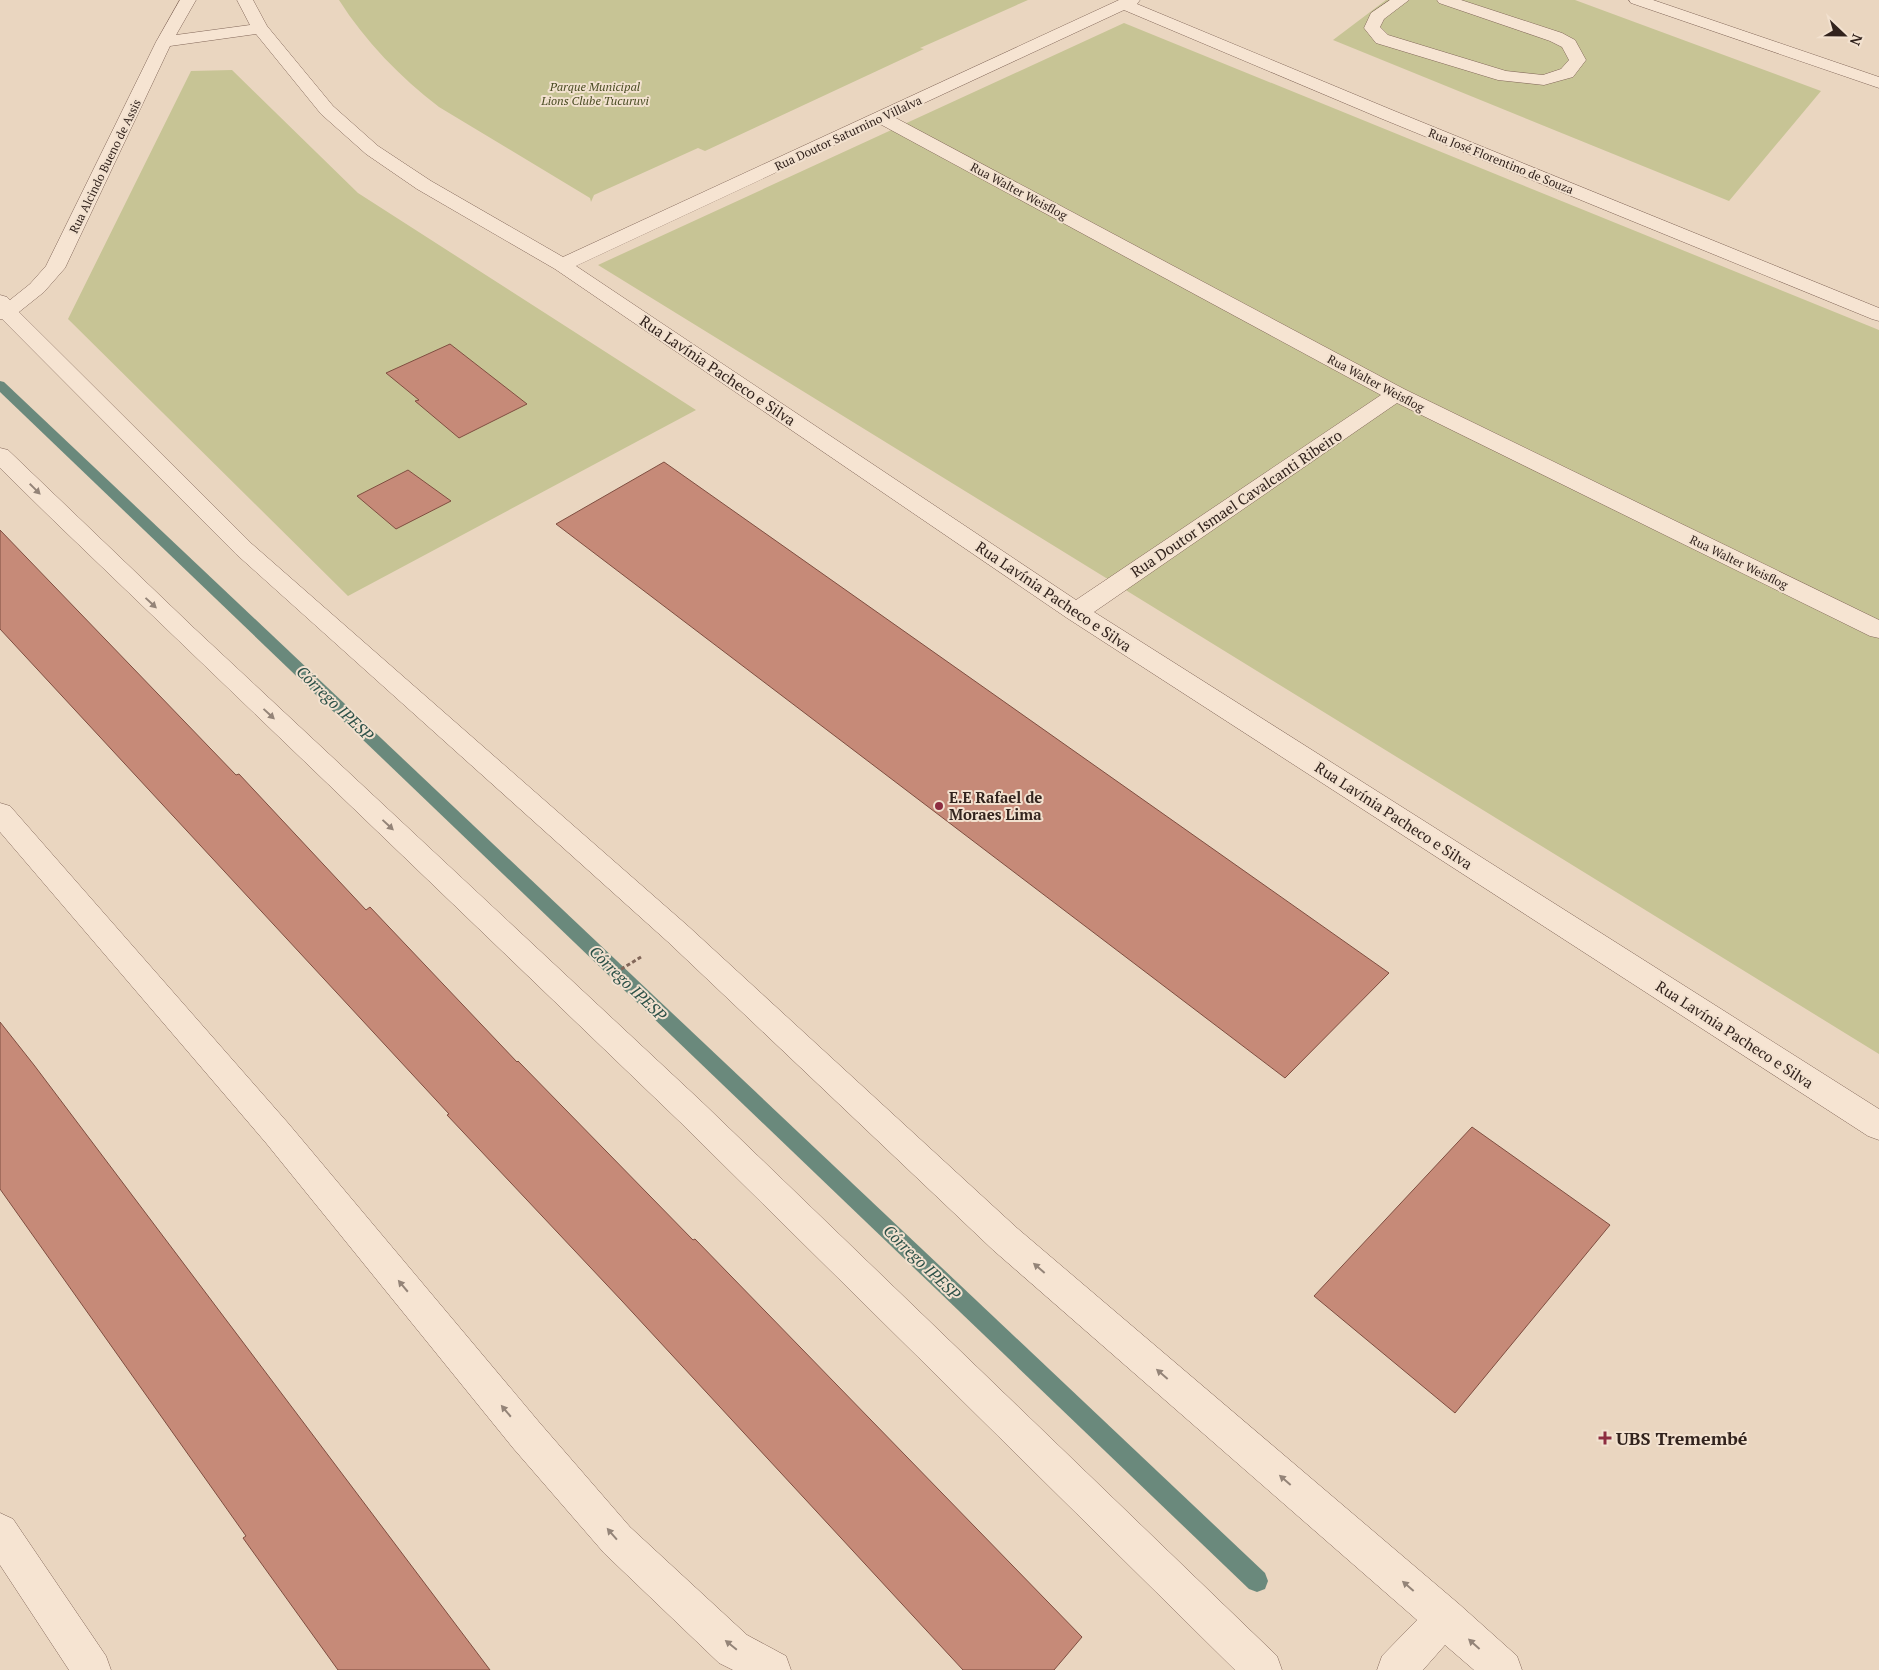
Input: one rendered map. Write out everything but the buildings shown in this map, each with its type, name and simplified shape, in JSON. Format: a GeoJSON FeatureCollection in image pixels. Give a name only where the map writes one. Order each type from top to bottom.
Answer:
{"type":"FeatureCollection","features":[{"type":"Feature","properties":{"kind":"street","name":"Rua Alcindo Bueno de Assis"},"geometry":{"type":"LineString","coordinates":[[2,308],[23,302],[41,286],[55,268],[164,42],[188,0]]}},
{"type":"Feature","properties":{"kind":"street","name":"Rua Lavínia Pacheco e Silva"},"geometry":{"type":"LineString","coordinates":[[245,0],[260,28],[327,110],[372,150],[424,185],[562,265],[1076,612],[1879,1126]]}},
{"type":"Feature","properties":{"kind":"street"},"geometry":{"type":"LineString","coordinates":[[1401,0],[1377,16],[1372,28],[1382,39],[1504,76],[1544,80],[1567,73],[1578,60],[1568,44],[1556,37],[1445,0]]}},
{"type":"Feature","properties":{"kind":"street"},"geometry":{"type":"LineString","coordinates":[[1637,0],[1879,83]]}},
{"type":"Feature","properties":{"kind":"street","name":"Rua Doutor Saturnino Villalva"},"geometry":{"type":"LineString","coordinates":[[562,265],[882,118],[1128,2]]}},
{"type":"Feature","properties":{"kind":"street","name":"Rua José Florentino de Souza"},"geometry":{"type":"LineString","coordinates":[[1128,2],[1386,114],[1879,315]]}},
{"type":"Feature","properties":{"kind":"street"},"geometry":{"type":"LineString","coordinates":[[164,42],[260,28]]}},
{"type":"Feature","properties":{"kind":"street","name":"Rua Walter Weisflog"},"geometry":{"type":"LineString","coordinates":[[882,118],[1396,394],[1879,630]]}},
{"type":"Feature","properties":{"kind":"street"},"geometry":{"type":"LineString","coordinates":[[2,308],[244,549],[678,934],[1005,1239],[1435,1627],[1503,1670]]}},
{"type":"Feature","properties":{"kind":"street","name":"Rua Doutor Ismael Cavalcanti Ribeiro"},"geometry":{"type":"LineString","coordinates":[[1076,612],[1396,394]]}},
{"type":"Feature","properties":{"kind":"street"},"geometry":{"type":"LineString","coordinates":[[0,455],[116,570],[496,926],[845,1260],[1263,1670]]}},
{"type":"Feature","properties":{"kind":"street"},"geometry":{"type":"LineString","coordinates":[[0,813],[277,1134],[526,1435],[617,1540],[733,1648],[772,1670]]}},
{"type":"Feature","properties":{"kind":"street"},"geometry":{"type":"LineString","coordinates":[[0,1532],[92,1670]]}},
{"type":"Feature","properties":{"kind":"street"},"geometry":{"type":"LineString","coordinates":[[1396,1670],[1435,1627]]}},
{"type":"Feature","properties":{"kind":"path"},"geometry":{"type":"LineString","coordinates":[[603,980],[642,956]]}},
{"type":"Feature","properties":{"kind":"green space","name":"Parque Municipal Lions Clube Tucuruvi"},"geometry":{"type":"Polygon","coordinates":[[[339,0],[1028,0],[920,48],[924,49],[705,151],[698,148],[594,195],[591,202],[590,198],[439,107],[384,58],[360,30],[339,0]]]}},
{"type":"Feature","properties":{"kind":"green space"},"geometry":{"type":"Polygon","coordinates":[[[1386,0],[1575,0],[1821,91],[1729,201],[1333,40],[1386,0]]]}},
{"type":"Feature","properties":{"kind":"green space"},"geometry":{"type":"Polygon","coordinates":[[[1124,23],[1879,330],[1879,1054],[598,265],[1124,23]]]}},
{"type":"Feature","properties":{"kind":"green space"},"geometry":{"type":"Polygon","coordinates":[[[232,70],[358,193],[696,410],[348,596],[68,319],[191,71],[232,70]]]}},
{"type":"Feature","properties":{"kind":"waterway","name":"Córrego IPESP"},"geometry":{"type":"LineString","coordinates":[[0,385],[1257,1581]]}},
{"type":"Feature","properties":{"kind":"place","name":"E.E Rafael de Moraes Lima"},"geometry":{"type":"Point","coordinates":[939,806]}},
{"type":"Feature","properties":{"kind":"place","name":"UBS Tremembé"},"geometry":{"type":"Point","coordinates":[1605,1438]}}]}
